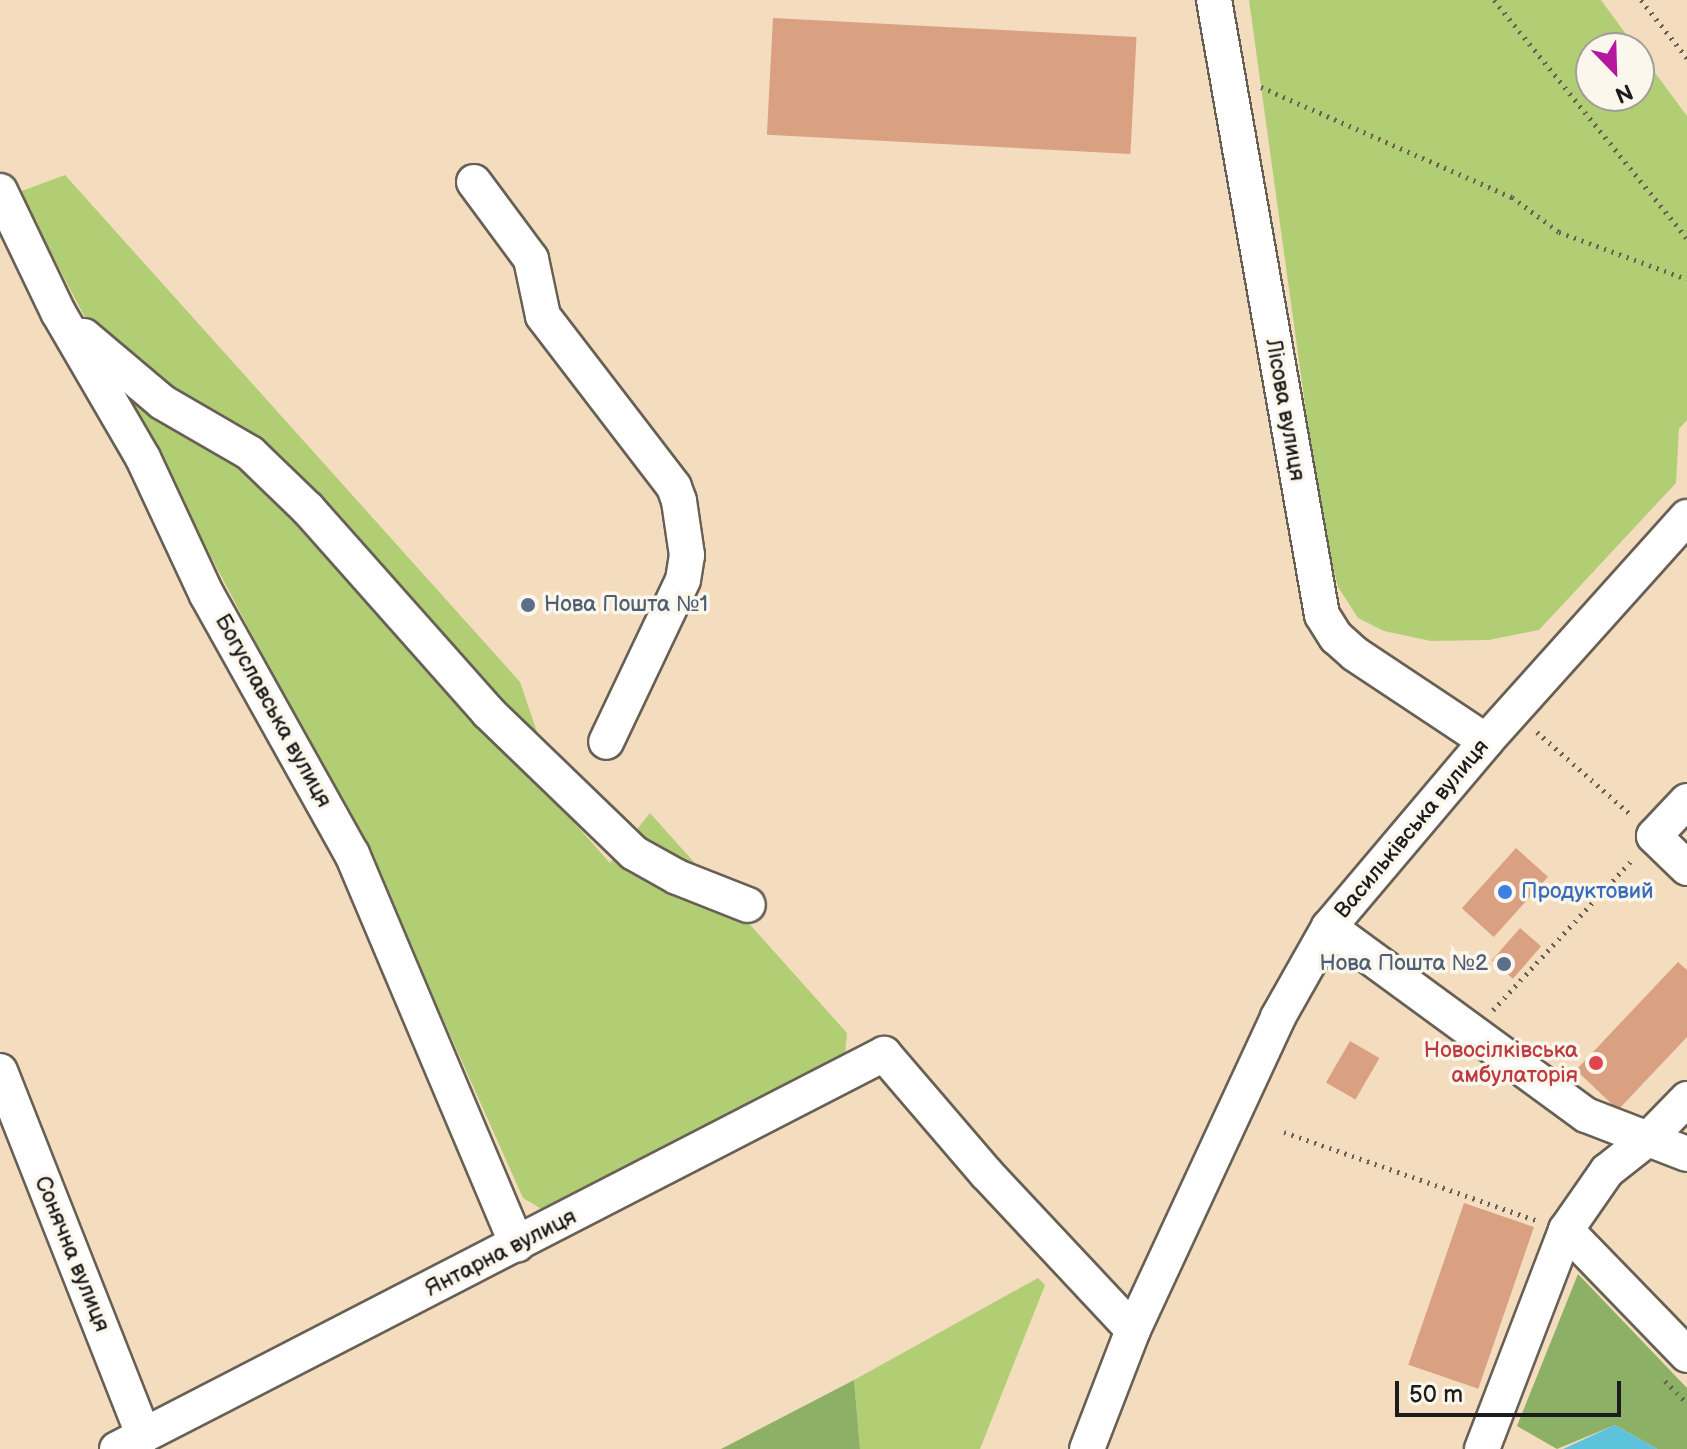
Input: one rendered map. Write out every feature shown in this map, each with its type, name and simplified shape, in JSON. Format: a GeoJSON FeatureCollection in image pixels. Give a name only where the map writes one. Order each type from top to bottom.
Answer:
{"type":"FeatureCollection","features":[{"type":"Feature","properties":{"kind":"street","name":"Лісова вулиця"},"geometry":{"type":"LineString","coordinates":[[1214,0],[1223,72],[1322,615],[1355,654],[1486,741]]}},
{"type":"Feature","properties":{"kind":"street"},"geometry":{"type":"LineString","coordinates":[[474,182],[531,259],[543,316],[674,487],[679,501],[687,555],[683,580],[606,742]]}},
{"type":"Feature","properties":{"kind":"street","name":"Богуславська вулиця"},"geometry":{"type":"LineString","coordinates":[[0,191],[58,312],[143,458],[207,595],[352,854],[517,1245]]}},
{"type":"Feature","properties":{"kind":"street"},"geometry":{"type":"LineString","coordinates":[[58,312],[162,402],[250,453],[308,509],[488,712],[634,853],[677,877],[748,905]]}},
{"type":"Feature","properties":{"kind":"street","name":"Васильківська вулиця"},"geometry":{"type":"LineString","coordinates":[[1087,1449],[1133,1330],[1278,1017],[1329,927],[1486,741],[1687,517]]}},
{"type":"Feature","properties":{"kind":"street"},"geometry":{"type":"LineString","coordinates":[[1687,801],[1654,836],[1687,868]]}},
{"type":"Feature","properties":{"kind":"street"},"geometry":{"type":"LineString","coordinates":[[1329,927],[1586,1115],[1613,1129],[1650,1137],[1687,1154]]}},
{"type":"Feature","properties":{"kind":"street","name":"Янтарна вулиця"},"geometry":{"type":"LineString","coordinates":[[130,1442],[884,1054],[986,1173],[1133,1330]]}},
{"type":"Feature","properties":{"kind":"street","name":"Сонячна вулиця"},"geometry":{"type":"LineString","coordinates":[[0,1071],[130,1442]]}},
{"type":"Feature","properties":{"kind":"street"},"geometry":{"type":"LineString","coordinates":[[1482,1449],[1566,1230],[1607,1171],[1650,1137],[1687,1099]]}},
{"type":"Feature","properties":{"kind":"street"},"geometry":{"type":"LineString","coordinates":[[1566,1230],[1687,1355]]}},
{"type":"Feature","properties":{"kind":"path"},"geometry":{"type":"LineString","coordinates":[[1494,0],[1687,238]]}},
{"type":"Feature","properties":{"kind":"path"},"geometry":{"type":"LineString","coordinates":[[1641,0],[1687,58]]}},
{"type":"Feature","properties":{"kind":"path"},"geometry":{"type":"LineString","coordinates":[[1223,72],[1512,197],[1559,232],[1687,279]]}},
{"type":"Feature","properties":{"kind":"path"},"geometry":{"type":"LineString","coordinates":[[1479,1003],[1491,1012],[1654,836],[1530,726]]}},
{"type":"Feature","properties":{"kind":"path"},"geometry":{"type":"LineString","coordinates":[[1284,1132],[1566,1230]]}},
{"type":"Feature","properties":{"kind":"green space"},"geometry":{"type":"Polygon","coordinates":[[[1249,0],[1601,0],[1624,32],[1575,32],[1575,112],[1655,112],[1655,73],[1687,116],[1687,420],[1679,429],[1676,483],[1539,630],[1489,640],[1431,641],[1384,631],[1358,618],[1338,587],[1321,520],[1249,0]]]}},
{"type":"Feature","properties":{"kind":"green space"},"geometry":{"type":"Polygon","coordinates":[[[65,175],[520,682],[564,811],[610,863],[650,813],[847,1033],[845,1054],[543,1210],[523,1198],[380,878],[19,192],[65,175]]]}},
{"type":"Feature","properties":{"kind":"green space"},"geometry":{"type":"Polygon","coordinates":[[[1578,1274],[1687,1388],[1687,1449],[1657,1449],[1615,1425],[1557,1449],[1517,1426],[1578,1274]]]}},
{"type":"Feature","properties":{"kind":"green space"},"geometry":{"type":"Polygon","coordinates":[[[1038,1278],[1045,1285],[980,1449],[860,1449],[854,1380],[1038,1278]]]}},
{"type":"Feature","properties":{"kind":"green space"},"geometry":{"type":"Polygon","coordinates":[[[854,1380],[860,1449],[721,1449],[854,1380]]]}},
{"type":"Feature","properties":{"kind":"water"},"geometry":{"type":"Polygon","coordinates":[[[1615,1425],[1657,1449],[1563,1449],[1615,1425]]]}},
{"type":"Feature","properties":{"kind":"building"},"geometry":{"type":"Polygon","coordinates":[[[773,18],[1137,37],[1130,154],[767,135],[773,18]]]}},
{"type":"Feature","properties":{"kind":"building","name":"Продуктовий"},"geometry":{"type":"Polygon","coordinates":[[[1516,848],[1548,877],[1494,937],[1462,908],[1516,848]]]}},
{"type":"Feature","properties":{"kind":"building"},"geometry":{"type":"Polygon","coordinates":[[[1520,928],[1541,946],[1513,979],[1492,960],[1520,928]]]}},
{"type":"Feature","properties":{"kind":"building"},"geometry":{"type":"Polygon","coordinates":[[[1678,962],[1687,970],[1687,1037],[1618,1110],[1576,1070],[1678,962]]]}},
{"type":"Feature","properties":{"kind":"building"},"geometry":{"type":"Polygon","coordinates":[[[1350,1041],[1379,1058],[1355,1100],[1326,1083],[1350,1041]]]}},
{"type":"Feature","properties":{"kind":"building"},"geometry":{"type":"Polygon","coordinates":[[[1464,1203],[1534,1227],[1478,1389],[1408,1365],[1464,1203]]]}},
{"type":"Feature","properties":{"kind":"place","name":"Нова Пошта №1"},"geometry":{"type":"Point","coordinates":[528,605]}},
{"type":"Feature","properties":{"kind":"place","name":"Продуктовий"},"geometry":{"type":"Point","coordinates":[1505,892]}},
{"type":"Feature","properties":{"kind":"place","name":"Нова Пошта №2"},"geometry":{"type":"Point","coordinates":[1504,964]}},
{"type":"Feature","properties":{"kind":"place","name":"Новосілківська амбулаторія"},"geometry":{"type":"Point","coordinates":[1596,1063]}}]}
